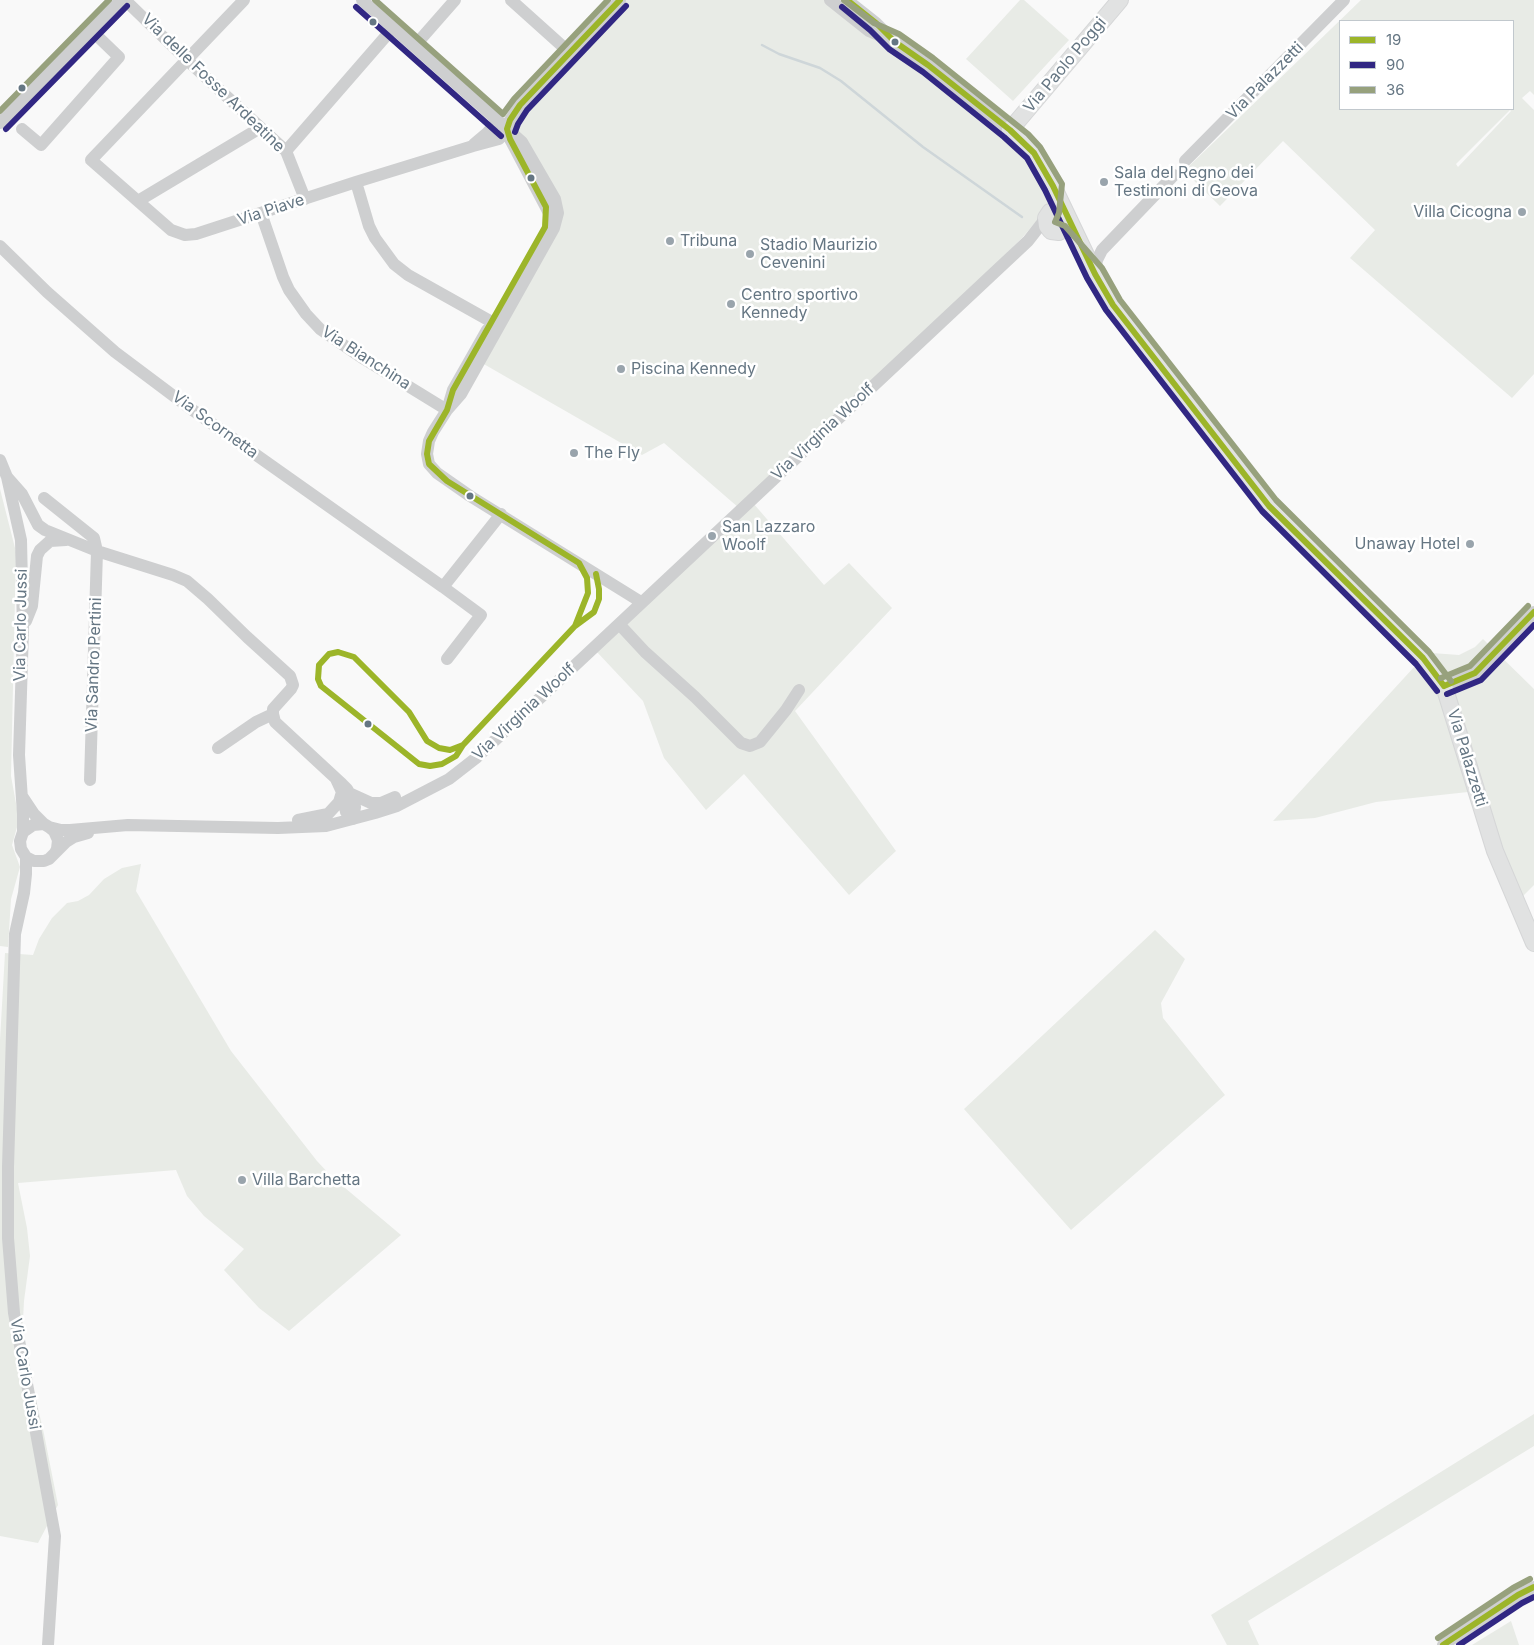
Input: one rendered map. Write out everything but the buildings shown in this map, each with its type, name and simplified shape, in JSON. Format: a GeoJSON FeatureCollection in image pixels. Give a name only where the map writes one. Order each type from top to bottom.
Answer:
{"type":"FeatureCollection","features":[{"type":"Feature","properties":{"kind":"main road","name":"Via Paolo Poggi"},"geometry":{"type":"LineString","coordinates":[[1010,130],[1120,0]]}},
{"type":"Feature","properties":{"kind":"main road"},"geometry":{"type":"LineString","coordinates":[[1010,130],[1034,153],[1053,186],[1057,221]]}},
{"type":"Feature","properties":{"kind":"main road","name":"Via Palazzetti"},"geometry":{"type":"LineString","coordinates":[[1057,221],[1083,250],[1113,305],[1269,506],[1423,658],[1444,686],[1495,851],[1534,943]]}},
{"type":"Feature","properties":{"kind":"main road","name":"Via Palazzetti"},"geometry":{"type":"LineString","coordinates":[[1057,221],[1095,274]]}},
{"type":"Feature","properties":{"kind":"street"},"geometry":{"type":"LineString","coordinates":[[0,123],[121,0]]}},
{"type":"Feature","properties":{"kind":"street","name":"Via delle Fosse Ardeatine"},"geometry":{"type":"LineString","coordinates":[[125,0],[286,151],[305,199]]}},
{"type":"Feature","properties":{"kind":"street"},"geometry":{"type":"LineString","coordinates":[[187,60],[244,0]]}},
{"type":"Feature","properties":{"kind":"street"},"geometry":{"type":"LineString","coordinates":[[362,0],[522,142],[555,199],[558,213],[554,228],[495,324]]}},
{"type":"Feature","properties":{"kind":"street"},"geometry":{"type":"LineString","coordinates":[[419,41],[455,0]]}},
{"type":"Feature","properties":{"kind":"street"},"geometry":{"type":"LineString","coordinates":[[511,0],[570,53]]}},
{"type":"Feature","properties":{"kind":"street"},"geometry":{"type":"LineString","coordinates":[[503,125],[510,120],[520,105],[620,0]]}},
{"type":"Feature","properties":{"kind":"street"},"geometry":{"type":"LineString","coordinates":[[830,0],[868,31],[896,42]]}},
{"type":"Feature","properties":{"kind":"street"},"geometry":{"type":"LineString","coordinates":[[847,0],[896,42],[1010,130]]}},
{"type":"Feature","properties":{"kind":"street","name":"Via Palazzetti"},"geometry":{"type":"LineString","coordinates":[[1185,161],[1344,0]]}},
{"type":"Feature","properties":{"kind":"street"},"geometry":{"type":"LineString","coordinates":[[286,151],[393,28]]}},
{"type":"Feature","properties":{"kind":"street"},"geometry":{"type":"LineString","coordinates":[[22,128],[41,145],[119,57],[91,30]]}},
{"type":"Feature","properties":{"kind":"street","name":"Via Piave"},"geometry":{"type":"LineString","coordinates":[[187,60],[91,160],[171,230],[184,235],[196,234],[356,182],[499,139],[502,137],[503,125]]}},
{"type":"Feature","properties":{"kind":"street"},"geometry":{"type":"LineString","coordinates":[[503,125],[546,206],[554,228]]}},
{"type":"Feature","properties":{"kind":"street"},"geometry":{"type":"LineString","coordinates":[[138,201],[260,128]]}},
{"type":"Feature","properties":{"kind":"street"},"geometry":{"type":"LineString","coordinates":[[1095,274],[1097,260],[1102,250],[1174,175]]}},
{"type":"Feature","properties":{"kind":"street"},"geometry":{"type":"LineString","coordinates":[[356,182],[369,226],[375,238],[394,264],[408,275],[495,324]]}},
{"type":"Feature","properties":{"kind":"street"},"geometry":{"type":"LineString","coordinates":[[546,206],[546,219],[542,233],[461,394],[447,410],[433,432],[427,454],[429,464],[447,481],[642,602]]}},
{"type":"Feature","properties":{"kind":"street","name":"Via Bianchina"},"geometry":{"type":"LineString","coordinates":[[261,213],[289,290],[306,314],[320,329],[364,359],[447,410]]}},
{"type":"Feature","properties":{"kind":"street","name":"Via Virginia Woolf"},"geometry":{"type":"LineString","coordinates":[[47,826],[61,830],[70,830],[108,826],[278,828],[326,826],[397,806],[449,779],[476,758],[1028,241],[1057,221]]}},
{"type":"Feature","properties":{"kind":"street","name":"Via Scornetta"},"geometry":{"type":"LineString","coordinates":[[0,246],[47,292],[115,352],[187,406],[481,615],[447,659]]}},
{"type":"Feature","properties":{"kind":"street"},"geometry":{"type":"LineString","coordinates":[[1083,250],[1094,252],[1102,250]]}},
{"type":"Feature","properties":{"kind":"street","name":"Via Carlo Jussi"},"geometry":{"type":"LineString","coordinates":[[0,460],[7,477],[21,540],[23,630],[19,755],[23,832]]}},
{"type":"Feature","properties":{"kind":"street"},"geometry":{"type":"LineString","coordinates":[[7,477],[22,494],[38,525],[45,530],[97,551],[187,581],[278,664],[290,676],[293,685],[275,706],[273,714],[275,722],[336,779],[355,807],[353,819]]}},
{"type":"Feature","properties":{"kind":"street"},"geometry":{"type":"LineString","coordinates":[[44,498],[94,538],[97,551]]}},
{"type":"Feature","properties":{"kind":"street"},"geometry":{"type":"LineString","coordinates":[[443,587],[500,514]]}},
{"type":"Feature","properties":{"kind":"street"},"geometry":{"type":"LineString","coordinates":[[23,630],[32,606],[40,550],[50,541],[67,540]]}},
{"type":"Feature","properties":{"kind":"street","name":"Via Sandro Pertini"},"geometry":{"type":"LineString","coordinates":[[90,780],[97,551]]}},
{"type":"Feature","properties":{"kind":"street"},"geometry":{"type":"LineString","coordinates":[[1444,686],[1474,673],[1534,612]]}},
{"type":"Feature","properties":{"kind":"street"},"geometry":{"type":"LineString","coordinates":[[619,624],[645,652],[741,743],[750,746],[760,742],[786,710],[799,690]]}},
{"type":"Feature","properties":{"kind":"street"},"geometry":{"type":"LineString","coordinates":[[218,748],[256,722],[273,714]]}},
{"type":"Feature","properties":{"kind":"street","name":"Via Virginia Woolf"},"geometry":{"type":"LineString","coordinates":[[278,828],[293,821],[311,819],[328,814],[346,793],[372,803],[382,803],[397,796],[424,792]]}},
{"type":"Feature","properties":{"kind":"street"},"geometry":{"type":"LineString","coordinates":[[21,794],[34,814],[54,831],[58,840],[55,853],[49,859],[34,861],[26,857],[21,849],[20,841],[23,832],[33,824],[47,826]]}},
{"type":"Feature","properties":{"kind":"street","name":"Via Virginia Woolf"},"geometry":{"type":"LineString","coordinates":[[55,853],[66,842],[108,826]]}},
{"type":"Feature","properties":{"kind":"street","name":"Via Carlo Jussi"},"geometry":{"type":"LineString","coordinates":[[26,857],[24,893],[15,934],[8,1168],[8,1238],[14,1313],[55,1536],[48,1645]]}},
{"type":"Feature","properties":{"kind":"street","name":"Via Carlo Jussi"},"geometry":{"type":"LineString","coordinates":[[24,893],[44,861]]}},
{"type":"Feature","properties":{"kind":"street"},"geometry":{"type":"LineString","coordinates":[[1442,1645],[1534,1586]]}},
{"type":"Feature","properties":{"kind":"shaded area","name":"Centro sportivo Kennedy"},"geometry":{"type":"Polygon","coordinates":[[[619,0],[842,0],[1011,128],[1048,191],[1048,203],[1045,211],[1022,238],[753,503],[824,585],[849,563],[892,608],[795,711],[896,851],[849,895],[744,774],[706,810],[664,758],[643,701],[596,651],[739,508],[664,443],[642,455],[475,359],[538,249],[549,224],[531,180],[504,141],[503,129],[619,0]]]}},
{"type":"Feature","properties":{"kind":"shaded area"},"geometry":{"type":"Polygon","coordinates":[[[1020,0],[1024,0],[1069,40],[1013,101],[966,59],[1020,0]]]}},
{"type":"Feature","properties":{"kind":"shaded area"},"geometry":{"type":"Polygon","coordinates":[[[1361,0],[1534,0],[1534,95],[1530,91],[1522,98],[1534,110],[1534,374],[1512,398],[1350,258],[1375,230],[1283,141],[1220,206],[1184,171],[1339,21],[1339,110],[1510,110],[1514,110],[1514,20],[1340,20],[1361,0]],[[1511,111],[1456,164],[1458,167],[1511,111]]]}},
{"type":"Feature","properties":{"kind":"shaded area"},"geometry":{"type":"Polygon","coordinates":[[[0,489],[16,552],[11,776],[19,820],[12,845],[20,867],[11,899],[8,947],[0,946],[0,489]]]}},
{"type":"Feature","properties":{"kind":"shaded area"},"geometry":{"type":"Polygon","coordinates":[[[1483,639],[1534,689],[1534,885],[1517,902],[1468,792],[1376,802],[1315,818],[1273,821],[1415,666],[1432,653],[1459,655],[1475,647],[1483,639]]]}},
{"type":"Feature","properties":{"kind":"shaded area"},"geometry":{"type":"Polygon","coordinates":[[[141,864],[136,891],[231,1051],[317,1161],[332,1177],[401,1235],[289,1331],[259,1308],[224,1270],[244,1249],[204,1216],[187,1196],[176,1170],[18,1183],[27,1228],[30,1256],[24,1301],[22,1339],[58,1505],[38,1543],[0,1536],[0,1040],[5,953],[33,955],[39,939],[52,918],[67,903],[78,901],[89,895],[104,879],[122,868],[141,864]]]}},
{"type":"Feature","properties":{"kind":"shaded area"},"geometry":{"type":"Polygon","coordinates":[[[1155,930],[1185,959],[1161,1003],[1163,1018],[1225,1095],[1071,1230],[964,1109],[1155,930]]]}},
{"type":"Feature","properties":{"kind":"shaded area"},"geometry":{"type":"Polygon","coordinates":[[[1534,1414],[1534,1446],[1248,1621],[1259,1645],[1227,1645],[1211,1615],[1534,1414]]]}},
{"type":"Feature","properties":{"kind":"shaded area"},"geometry":{"type":"Polygon","coordinates":[[[1511,1621],[1519,1645],[1472,1645],[1511,1621]]]}},
{"type":"Feature","properties":{"kind":"waterway"},"geometry":{"type":"LineString","coordinates":[[762,45],[779,54],[820,68],[841,81],[923,147],[1022,217]]}},
{"type":"Feature","properties":{"kind":"transit line","name":"36"},"geometry":{"type":"LineString","coordinates":[[0,111],[109,0]]}},
{"type":"Feature","properties":{"kind":"transit line","name":"36"},"geometry":{"type":"LineString","coordinates":[[375,0],[503,114],[514,99],[608,0]]}},
{"type":"Feature","properties":{"kind":"transit line","name":"19"},"geometry":{"type":"LineString","coordinates":[[575,626],[588,593],[587,578],[579,563],[447,481],[429,464],[427,454],[429,441],[447,410],[453,390],[545,227],[546,207],[510,139],[507,129],[510,120],[520,105],[620,0]]}},
{"type":"Feature","properties":{"kind":"transit line","name":"36"},"geometry":{"type":"LineString","coordinates":[[844,0],[874,23],[899,34],[933,58],[1028,134],[1040,147],[1062,184],[1059,213],[1055,222],[1065,226],[1102,268],[1120,300],[1276,500],[1429,652],[1451,681]]}},
{"type":"Feature","properties":{"kind":"transit line","name":"19"},"geometry":{"type":"LineString","coordinates":[[847,0],[876,23],[895,42],[928,65],[1010,130],[1034,153],[1053,186],[1095,274],[1113,305],[1269,506],[1423,658],[1444,686]]}},
{"type":"Feature","properties":{"kind":"transit line","name":"90"},"geometry":{"type":"LineString","coordinates":[[6,129],[127,6]]}},
{"type":"Feature","properties":{"kind":"transit line","name":"90"},"geometry":{"type":"LineString","coordinates":[[515,132],[527,110],[626,6]]}},
{"type":"Feature","properties":{"kind":"transit line","name":"90"},"geometry":{"type":"LineString","coordinates":[[356,7],[501,136]]}},
{"type":"Feature","properties":{"kind":"transit line","name":"90"},"geometry":{"type":"LineString","coordinates":[[842,7],[870,30],[889,49],[923,72],[1004,137],[1027,158],[1045,190],[1087,278],[1106,310],[1262,511],[1416,664],[1437,691]]}},
{"type":"Feature","properties":{"kind":"transit line","name":"19"},"geometry":{"type":"LineString","coordinates":[[575,626],[594,612],[599,599],[596,574]]}},
{"type":"Feature","properties":{"kind":"transit line","name":"36"},"geometry":{"type":"LineString","coordinates":[[1441,678],[1470,666],[1528,606]]}},
{"type":"Feature","properties":{"kind":"transit line","name":"19"},"geometry":{"type":"LineString","coordinates":[[1444,686],[1475,673],[1534,612]]}},
{"type":"Feature","properties":{"kind":"transit line","name":"90"},"geometry":{"type":"LineString","coordinates":[[1447,694],[1481,680],[1534,625]]}},
{"type":"Feature","properties":{"kind":"transit line","name":"19"},"geometry":{"type":"LineString","coordinates":[[463,745],[575,626]]}},
{"type":"Feature","properties":{"kind":"transit line","name":"19"},"geometry":{"type":"LineString","coordinates":[[338,652],[354,657],[409,712],[427,741],[439,748],[450,750],[463,745],[456,756],[442,764],[430,766],[419,764],[321,686],[318,679],[319,665],[329,654],[338,652]]}},
{"type":"Feature","properties":{"kind":"transit line","name":"36"},"geometry":{"type":"LineString","coordinates":[[1438,1638],[1513,1588],[1530,1579]]}},
{"type":"Feature","properties":{"kind":"transit line","name":"19"},"geometry":{"type":"LineString","coordinates":[[1443,1645],[1518,1595],[1534,1587]]}},
{"type":"Feature","properties":{"kind":"transit line","name":"90"},"geometry":{"type":"LineString","coordinates":[[1459,1645],[1534,1597]]}},
{"type":"Feature","properties":{"kind":"place","name":"Sala del Regno dei Testimoni di Geova"},"geometry":{"type":"Point","coordinates":[1104,182]}},
{"type":"Feature","properties":{"kind":"place","name":"Villa Cicogna"},"geometry":{"type":"Point","coordinates":[1522,212]}},
{"type":"Feature","properties":{"kind":"place","name":"Tribuna"},"geometry":{"type":"Point","coordinates":[670,241]}},
{"type":"Feature","properties":{"kind":"place","name":"Stadio Maurizio Cevenini"},"geometry":{"type":"Point","coordinates":[750,254]}},
{"type":"Feature","properties":{"kind":"place","name":"Centro sportivo Kennedy"},"geometry":{"type":"Point","coordinates":[731,304]}},
{"type":"Feature","properties":{"kind":"place","name":"Piscina Kennedy"},"geometry":{"type":"Point","coordinates":[621,369]}},
{"type":"Feature","properties":{"kind":"place","name":"The Fly"},"geometry":{"type":"Point","coordinates":[574,453]}},
{"type":"Feature","properties":{"kind":"place","name":"San Lazzaro Woolf"},"geometry":{"type":"Point","coordinates":[712,536]}},
{"type":"Feature","properties":{"kind":"place","name":"Unaway Hotel"},"geometry":{"type":"Point","coordinates":[1470,544]}},
{"type":"Feature","properties":{"kind":"place","name":"Villa Barchetta"},"geometry":{"type":"Point","coordinates":[242,1180]}}]}
